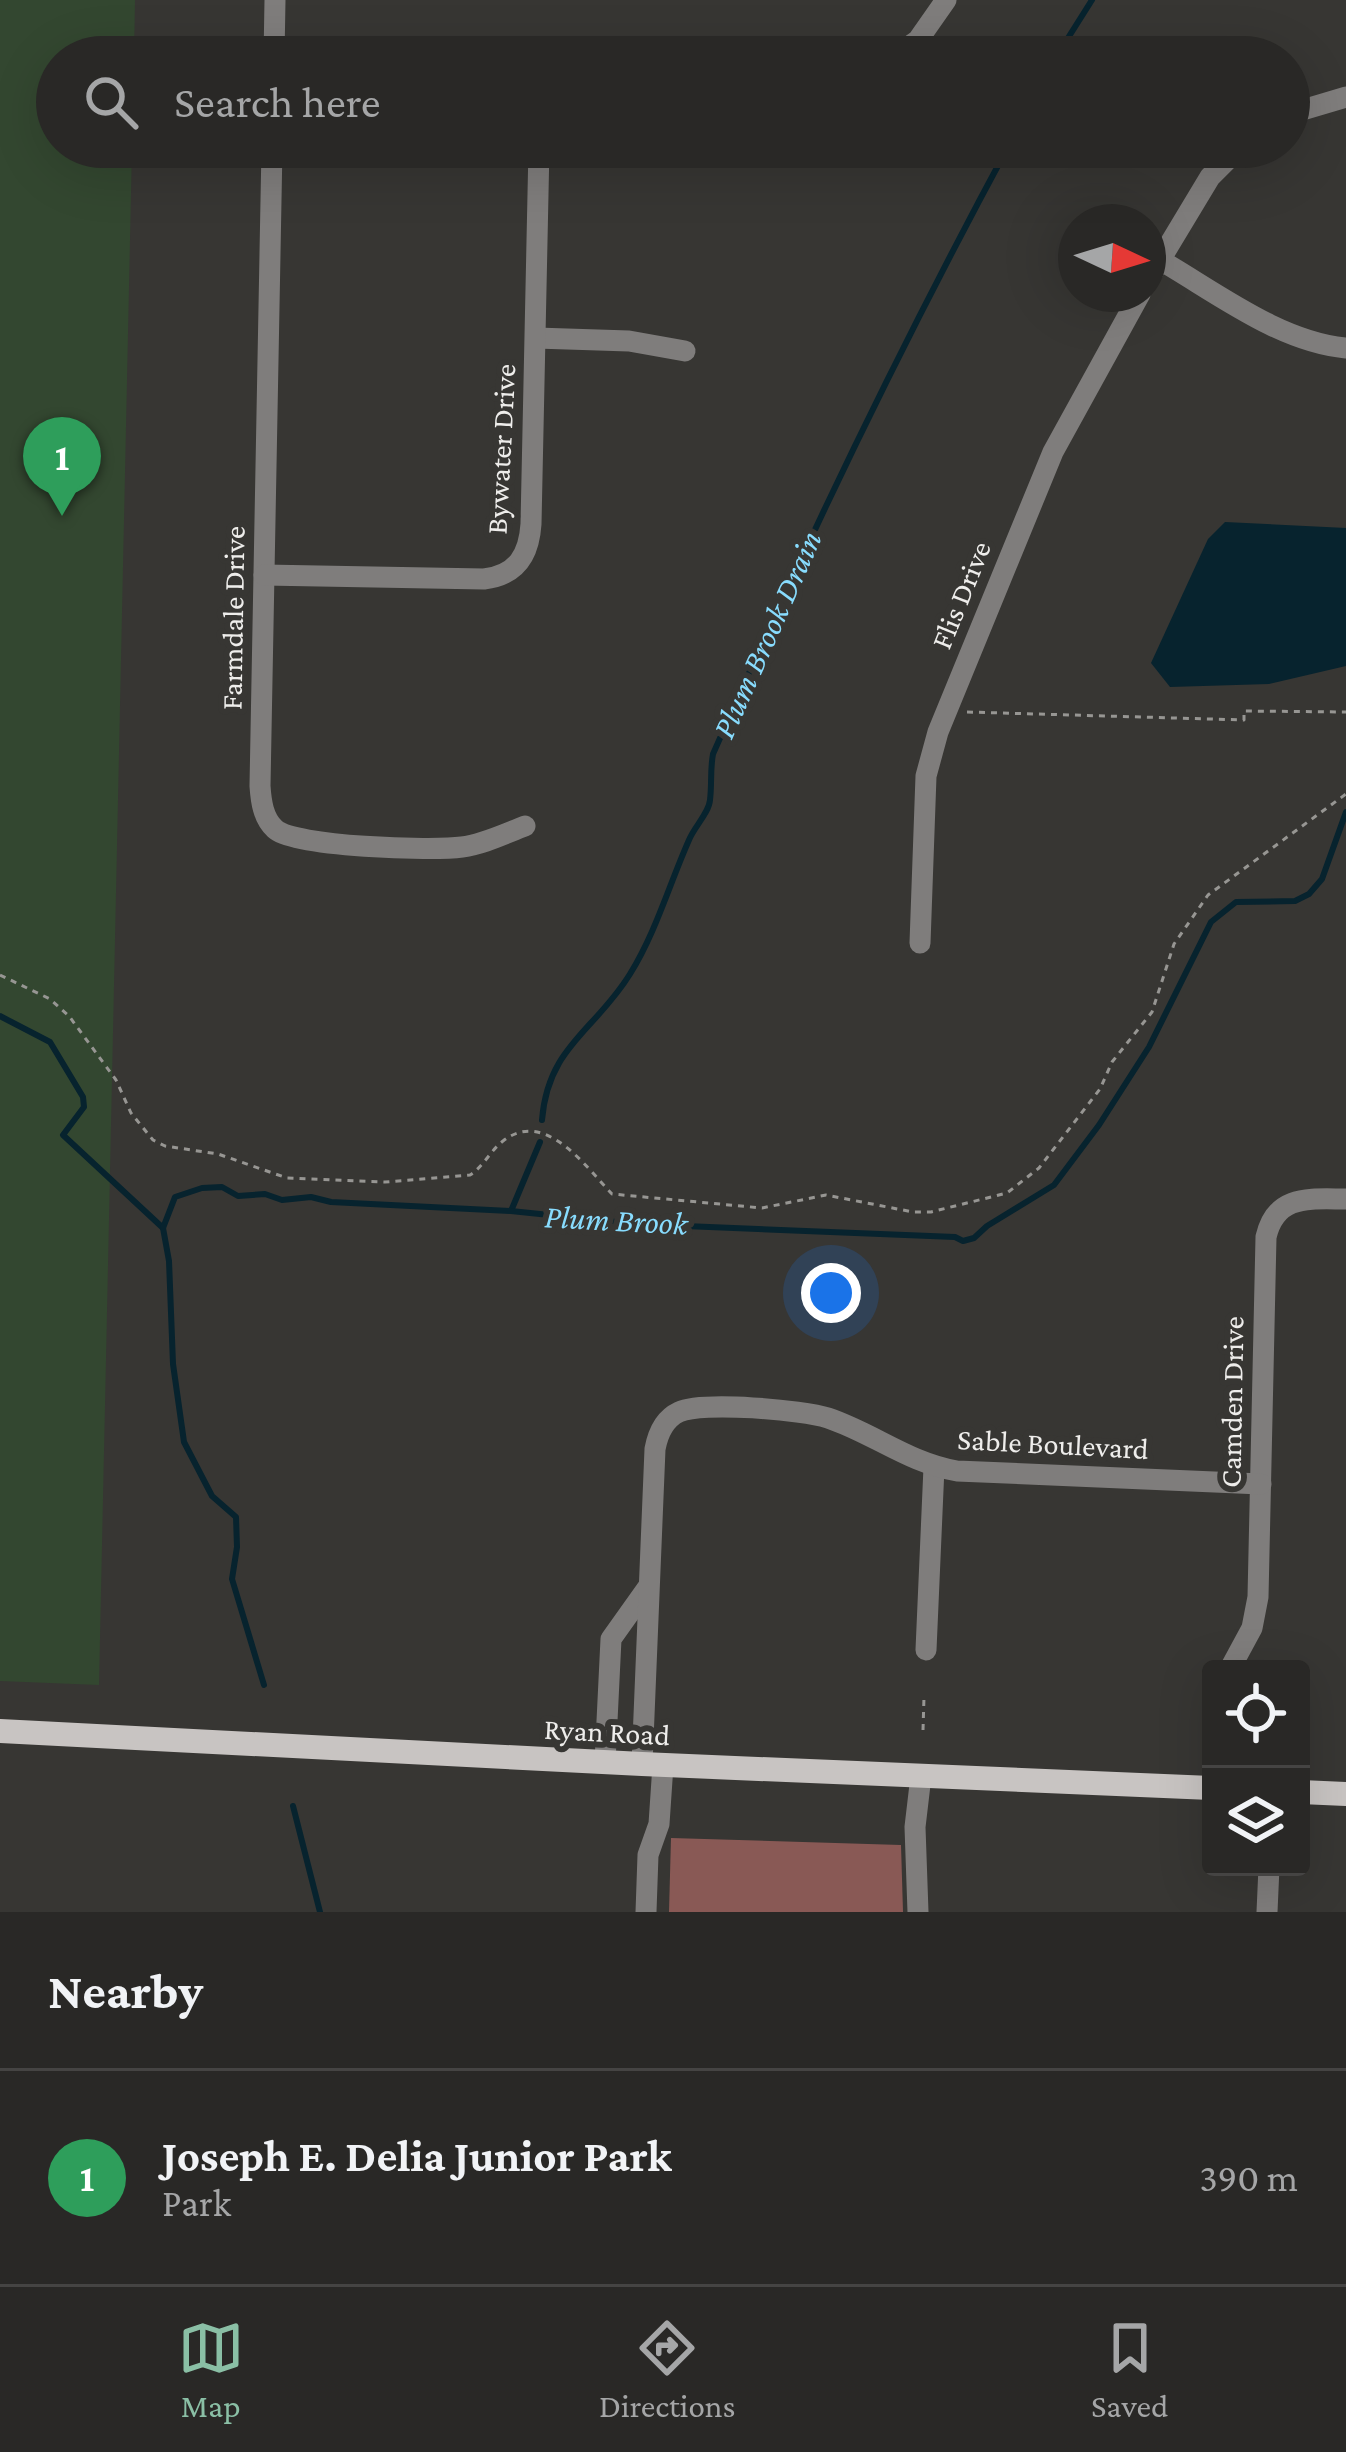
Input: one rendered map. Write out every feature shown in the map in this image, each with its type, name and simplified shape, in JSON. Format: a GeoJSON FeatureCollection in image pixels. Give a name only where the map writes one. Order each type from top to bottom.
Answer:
{"type":"FeatureCollection","features":[{"type":"Feature","properties":{"kind":"main road","name":"Ryan Road"},"geometry":{"type":"LineString","coordinates":[[0,1731],[1202,1788]]}},
{"type":"Feature","properties":{"kind":"main road"},"geometry":{"type":"LineString","coordinates":[[1310,1792],[1346,1794]]}},
{"type":"Feature","properties":{"kind":"street"},"geometry":{"type":"LineString","coordinates":[[274,36],[275,0]]}},
{"type":"Feature","properties":{"kind":"street"},"geometry":{"type":"LineString","coordinates":[[921,36],[946,0]]}},
{"type":"Feature","properties":{"kind":"street"},"geometry":{"type":"LineString","coordinates":[[1310,108],[1346,97]]}},
{"type":"Feature","properties":{"kind":"street","name":"Farmdale Drive"},"geometry":{"type":"LineString","coordinates":[[272,168],[260,785],[266,817],[275,830],[300,841],[450,848],[486,842],[525,826]]}},
{"type":"Feature","properties":{"kind":"street","name":"Bywater Drive"},"geometry":{"type":"LineString","coordinates":[[264,575],[484,579],[497,578],[518,565],[530,540],[539,168]]}},
{"type":"Feature","properties":{"kind":"street"},"geometry":{"type":"LineString","coordinates":[[1166,250],[1219,168]]}},
{"type":"Feature","properties":{"kind":"street"},"geometry":{"type":"LineString","coordinates":[[1166,263],[1286,332],[1346,348]]}},
{"type":"Feature","properties":{"kind":"street","name":"Flis Drive"},"geometry":{"type":"LineString","coordinates":[[920,943],[926,776],[949,705],[1053,452],[1130,312]]}},
{"type":"Feature","properties":{"kind":"street"},"geometry":{"type":"LineString","coordinates":[[536,338],[629,341],[685,351]]}},
{"type":"Feature","properties":{"kind":"street","name":"Camden Drive"},"geometry":{"type":"LineString","coordinates":[[1235,1660],[1256,1611],[1269,1223],[1278,1210],[1299,1199],[1346,1199]]}},
{"type":"Feature","properties":{"kind":"street","name":"Sable Boulevard"},"geometry":{"type":"LineString","coordinates":[[646,1912],[648,1855],[659,1824],[648,1587],[655,1449],[666,1421],[677,1413],[702,1408],[816,1414],[934,1468],[1261,1484]]}},
{"type":"Feature","properties":{"kind":"street"},"geometry":{"type":"LineString","coordinates":[[926,1650],[934,1468]]}},
{"type":"Feature","properties":{"kind":"street"},"geometry":{"type":"LineString","coordinates":[[605,1762],[611,1639],[648,1587]]}},
{"type":"Feature","properties":{"kind":"street"},"geometry":{"type":"LineString","coordinates":[[918,1912],[915,1827],[921,1776]]}},
{"type":"Feature","properties":{"kind":"street"},"geometry":{"type":"LineString","coordinates":[[1267,1912],[1269,1876]]}},
{"type":"Feature","properties":{"kind":"path"},"geometry":{"type":"LineString","coordinates":[[949,705],[970,713],[1244,720],[1244,711],[1346,712]]}},
{"type":"Feature","properties":{"kind":"path"},"geometry":{"type":"LineString","coordinates":[[0,975],[50,999],[69,1016],[116,1080],[131,1113],[154,1140],[178,1151],[218,1154],[287,1178],[416,1181],[470,1175],[502,1142],[531,1131],[547,1134],[575,1154],[612,1194],[762,1208],[826,1196],[931,1212],[1007,1192],[1039,1168],[1152,1012],[1174,944],[1208,895],[1346,794]]}},
{"type":"Feature","properties":{"kind":"path"},"geometry":{"type":"LineString","coordinates":[[923,1730],[924,1697]]}},
{"type":"Feature","properties":{"kind":"green space"},"geometry":{"type":"Polygon","coordinates":[[[0,0],[135,0],[134,36],[36,36],[36,168],[132,168],[99,1685],[0,1681],[0,0]]]}},
{"type":"Feature","properties":{"kind":"water"},"geometry":{"type":"Polygon","coordinates":[[[1225,522],[1346,528],[1346,666],[1269,684],[1170,687],[1151,663],[1208,539],[1225,522]]]}},
{"type":"Feature","properties":{"kind":"building"},"geometry":{"type":"Polygon","coordinates":[[[671,1838],[901,1845],[903,1912],[669,1912],[671,1838]]]}},
{"type":"Feature","properties":{"kind":"waterway","name":"Plum Brook Drain"},"geometry":{"type":"LineString","coordinates":[[1069,36],[1092,0]]}},
{"type":"Feature","properties":{"kind":"waterway","name":"Plum Brook Drain"},"geometry":{"type":"LineString","coordinates":[[542,1120],[546,1095],[563,1056],[616,994],[647,942],[689,840],[709,805],[713,754],[747,676],[891,372],[997,168]]}},
{"type":"Feature","properties":{"kind":"waterway","name":"Plum Brook"},"geometry":{"type":"LineString","coordinates":[[264,1685],[232,1579],[236,1517],[212,1496],[184,1442],[163,1228],[175,1197],[222,1187],[238,1196],[265,1194],[282,1200],[311,1197],[636,1224],[974,1238],[1054,1185],[1149,1047],[1211,922],[1236,902],[1295,901],[1309,894],[1322,879],[1346,812]]}},
{"type":"Feature","properties":{"kind":"waterway"},"geometry":{"type":"LineString","coordinates":[[0,1016],[50,1042],[83,1097],[84,1107],[63,1135],[163,1228]]}},
{"type":"Feature","properties":{"kind":"waterway","name":"Plum Brook Drain"},"geometry":{"type":"LineString","coordinates":[[511,1211],[540,1142]]}},
{"type":"Feature","properties":{"kind":"waterway","name":"Plum Brook"},"geometry":{"type":"LineString","coordinates":[[293,1806],[320,1912]]}},
{"type":"Feature","properties":{"kind":"place","name":"Joseph E. Delia Junior Park"},"geometry":{"type":"Point","coordinates":[62,516]}}]}
